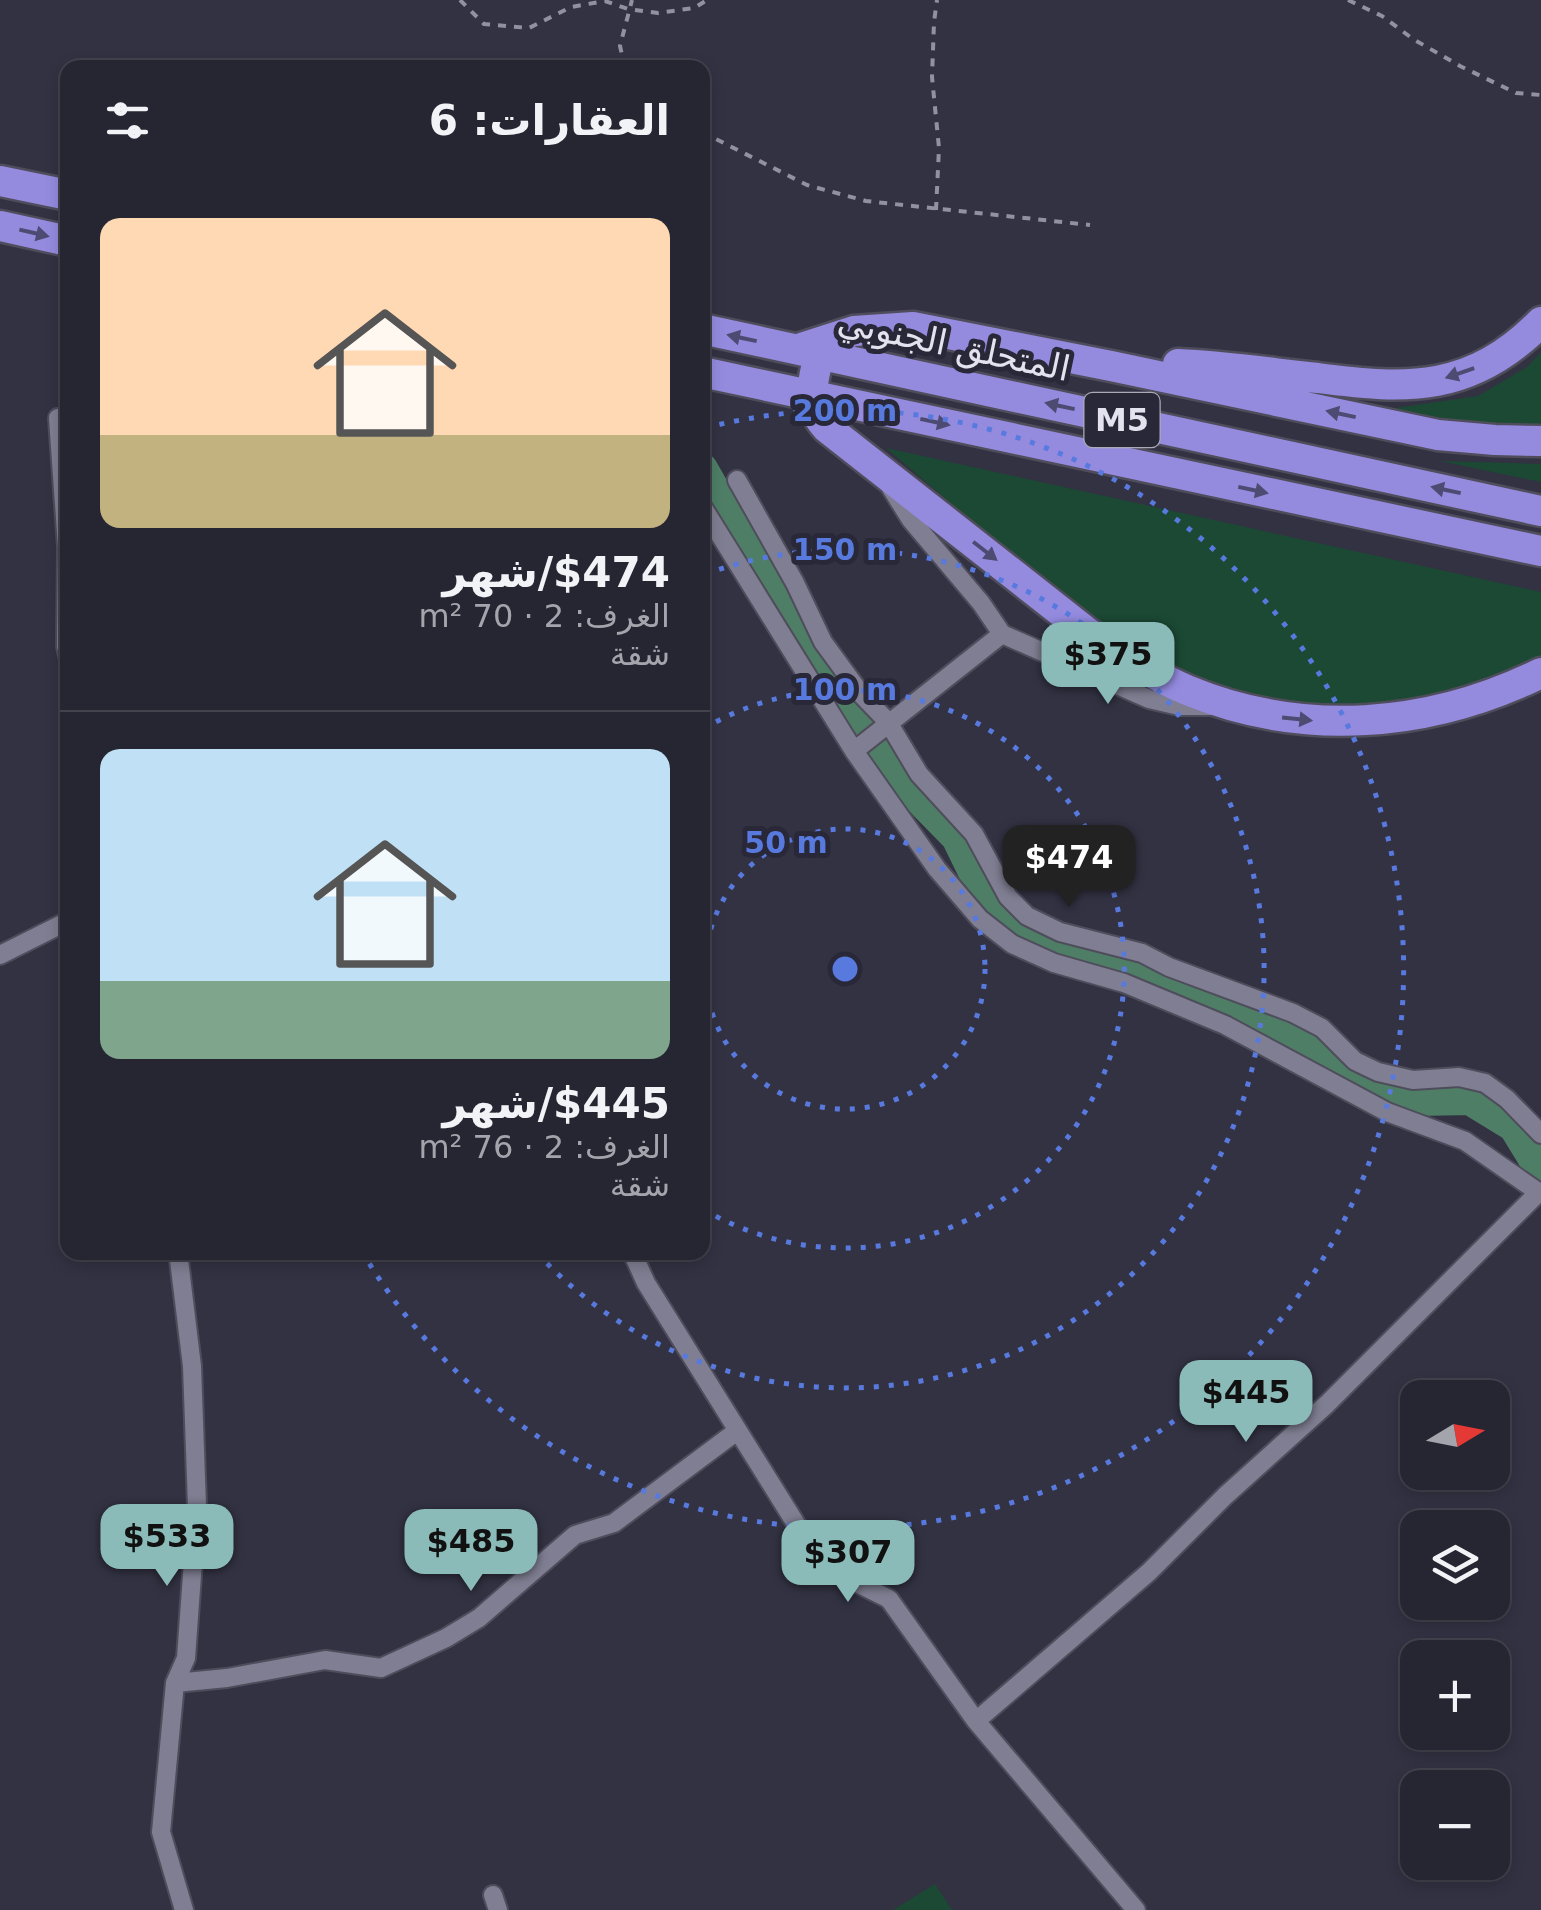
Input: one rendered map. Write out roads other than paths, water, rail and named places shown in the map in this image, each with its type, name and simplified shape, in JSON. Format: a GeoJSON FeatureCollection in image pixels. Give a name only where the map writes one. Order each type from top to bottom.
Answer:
{"type":"FeatureCollection","features":[{"type":"Feature","properties":{"kind":"highway"},"geometry":{"type":"LineString","coordinates":[[0,181],[60,194]]}},
{"type":"Feature","properties":{"kind":"highway"},"geometry":{"type":"LineString","coordinates":[[0,226],[60,239]]}},
{"type":"Feature","properties":{"kind":"highway"},"geometry":{"type":"LineString","coordinates":[[1111,366],[1198,365],[1402,386],[1461,374],[1492,361],[1520,343],[1541,322]]}},
{"type":"Feature","properties":{"kind":"highway"},"geometry":{"type":"LineString","coordinates":[[1541,441],[1438,435],[913,327],[854,331],[808,351],[811,395],[818,418],[827,428],[1088,633],[1128,660],[1184,689],[1284,718],[1325,722],[1393,719],[1446,710],[1485,698],[1541,673]]}},
{"type":"Feature","properties":{"kind":"highway","name":"المتحلق الجنوبي"},"geometry":{"type":"LineString","coordinates":[[710,331],[1541,511]]}},
{"type":"Feature","properties":{"kind":"highway","name":"M5"},"geometry":{"type":"LineString","coordinates":[[710,374],[1541,551]]}},
{"type":"Feature","properties":{"kind":"street"},"geometry":{"type":"LineString","coordinates":[[58,418],[60,447]]}},
{"type":"Feature","properties":{"kind":"street"},"geometry":{"type":"LineString","coordinates":[[882,470],[903,508],[981,602],[1002,634],[1148,699],[1195,708],[1226,704]]}},
{"type":"Feature","properties":{"kind":"street"},"geometry":{"type":"LineString","coordinates":[[737,480],[823,642],[888,722],[918,774],[974,834],[1008,897],[1027,916],[1060,932],[1142,953],[1221,988],[1293,1013],[1322,1028],[1355,1061],[1378,1072],[1413,1080],[1459,1077],[1485,1083],[1541,1134]]}},
{"type":"Feature","properties":{"kind":"street"},"geometry":{"type":"LineString","coordinates":[[710,519],[854,751],[937,868],[980,920],[1012,944],[1054,963],[1124,982],[1226,1024],[1387,1112],[1465,1141],[1540,1193],[1327,1404],[1225,1496],[1149,1572],[976,1720]]}},
{"type":"Feature","properties":{"kind":"street"},"geometry":{"type":"LineString","coordinates":[[854,751],[1002,634]]}},
{"type":"Feature","properties":{"kind":"street"},"geometry":{"type":"LineString","coordinates":[[0,955],[60,925]]}},
{"type":"Feature","properties":{"kind":"street"},"geometry":{"type":"LineString","coordinates":[[179,1260],[192,1366],[197,1506],[186,1658],[175,1684],[162,1832],[184,1910]]}},
{"type":"Feature","properties":{"kind":"street"},"geometry":{"type":"LineString","coordinates":[[636,1260],[646,1283],[811,1548],[861,1586],[888,1599],[976,1720],[1136,1910]]}},
{"type":"Feature","properties":{"kind":"street"},"geometry":{"type":"LineString","coordinates":[[175,1684],[324,1660],[381,1668],[446,1638],[478,1618],[574,1535],[614,1523],[737,1431]]}},
{"type":"Feature","properties":{"kind":"waterway"},"geometry":{"type":"LineString","coordinates":[[710,483],[779,592],[801,644],[910,789],[957,837],[977,878],[1012,924],[1066,950],[1122,961],[1167,977],[1225,1008],[1297,1033],[1335,1070],[1369,1090],[1416,1100],[1470,1099],[1514,1126],[1541,1170]]}}]}
